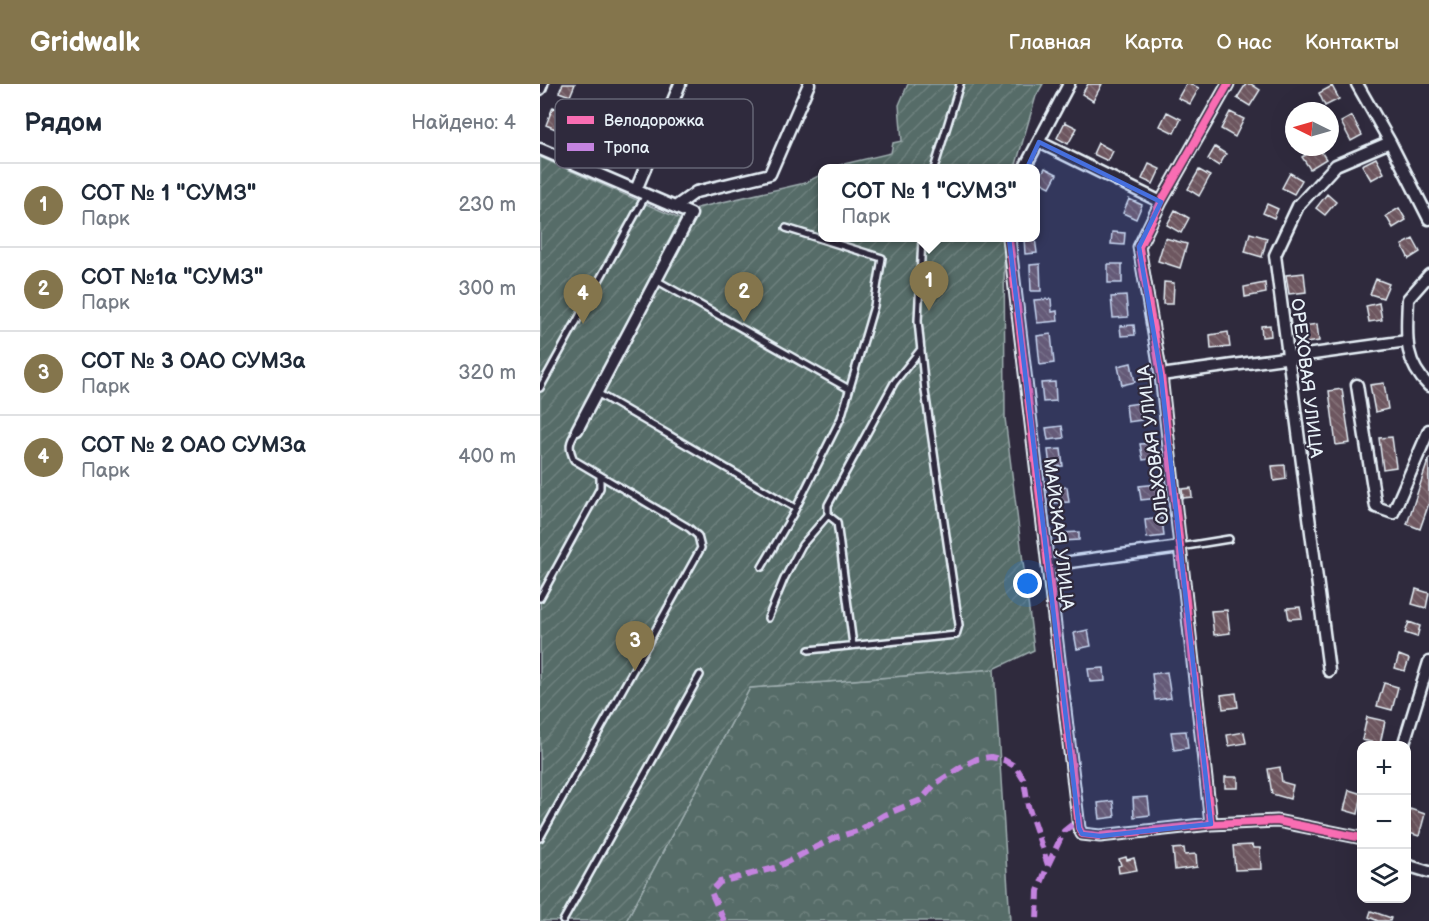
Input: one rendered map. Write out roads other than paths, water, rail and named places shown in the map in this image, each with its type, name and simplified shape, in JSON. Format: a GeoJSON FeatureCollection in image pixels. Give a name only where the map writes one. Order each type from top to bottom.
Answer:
{"type":"FeatureCollection","features":[{"type":"Feature","properties":{"kind":"street"},"geometry":{"type":"LineString","coordinates":[[540,89],[542,84]]}},
{"type":"Feature","properties":{"kind":"street"},"geometry":{"type":"LineString","coordinates":[[675,99],[680,84]]}},
{"type":"Feature","properties":{"kind":"street"},"geometry":{"type":"LineString","coordinates":[[675,207],[696,192],[770,174],[809,84]]}},
{"type":"Feature","properties":{"kind":"street"},"geometry":{"type":"LineString","coordinates":[[1026,164],[1069,84]]}},
{"type":"Feature","properties":{"kind":"street","name":"ОЛЬХОВАЯ УЛИЦА"},"geometry":{"type":"LineString","coordinates":[[1211,825],[1161,375],[1139,247],[1161,202],[1228,84]]}},
{"type":"Feature","properties":{"kind":"street"},"geometry":{"type":"LineString","coordinates":[[1356,84],[1390,142],[1429,219]]}},
{"type":"Feature","properties":{"kind":"street"},"geometry":{"type":"LineString","coordinates":[[1039,142],[1161,202]]}},
{"type":"Feature","properties":{"kind":"street","name":"ОРЕХОВАЯ УЛИЦА"},"geometry":{"type":"LineString","coordinates":[[1329,671],[1275,255],[1298,206],[1336,165],[1390,142]]}},
{"type":"Feature","properties":{"kind":"street"},"geometry":{"type":"LineString","coordinates":[[540,149],[555,155]]}},
{"type":"Feature","properties":{"kind":"street"},"geometry":{"type":"LineString","coordinates":[[577,430],[691,214],[585,168]]}},
{"type":"Feature","properties":{"kind":"street"},"geometry":{"type":"LineString","coordinates":[[641,192],[650,168]]}},
{"type":"Feature","properties":{"kind":"street","name":"МАЙСКАЯ УЛИЦА"},"geometry":{"type":"LineString","coordinates":[[1010,242],[1078,820],[1082,834],[1100,836],[1211,825]]}},
{"type":"Feature","properties":{"kind":"street"},"geometry":{"type":"LineString","coordinates":[[1429,275],[1408,299],[1407,341],[1416,374],[1429,386]]}},
{"type":"Feature","properties":{"kind":"street"},"geometry":{"type":"LineString","coordinates":[[1161,375],[1407,341]]}},
{"type":"Feature","properties":{"kind":"street"},"geometry":{"type":"LineString","coordinates":[[1357,386],[1376,507],[1393,513],[1429,430]]}},
{"type":"Feature","properties":{"kind":"street"},"geometry":{"type":"LineString","coordinates":[[1048,565],[1180,547]]}},
{"type":"Feature","properties":{"kind":"street"},"geometry":{"type":"LineString","coordinates":[[1405,741],[1429,662]]}},
{"type":"Feature","properties":{"kind":"street"},"geometry":{"type":"LineString","coordinates":[[1211,825],[1277,821],[1357,837]]}},
{"type":"Feature","properties":{"kind":"street"},"geometry":{"type":"LineString","coordinates":[[1411,866],[1429,872]]}},
{"type":"Feature","properties":{"kind":"lane"},"geometry":{"type":"LineString","coordinates":[[935,164],[960,84]]}},
{"type":"Feature","properties":{"kind":"lane"},"geometry":{"type":"LineString","coordinates":[[540,388],[641,192]]}},
{"type":"Feature","properties":{"kind":"lane"},"geometry":{"type":"LineString","coordinates":[[786,228],[818,238]]}},
{"type":"Feature","properties":{"kind":"lane"},"geometry":{"type":"LineString","coordinates":[[762,567],[841,418],[874,306],[882,258],[831,242]]}},
{"type":"Feature","properties":{"kind":"lane"},"geometry":{"type":"LineString","coordinates":[[808,650],[956,635],[959,625],[925,391],[918,321],[922,242]]}},
{"type":"Feature","properties":{"kind":"lane"},"geometry":{"type":"LineString","coordinates":[[656,280],[849,389]]}},
{"type":"Feature","properties":{"kind":"lane"},"geometry":{"type":"LineString","coordinates":[[768,618],[784,579],[802,545],[828,515],[828,505],[894,383],[921,349]]}},
{"type":"Feature","properties":{"kind":"lane"},"geometry":{"type":"LineString","coordinates":[[597,393],[795,508]]}},
{"type":"Feature","properties":{"kind":"lane"},"geometry":{"type":"LineString","coordinates":[[540,838],[701,548],[698,536],[689,528],[574,460],[569,449],[570,440],[577,430]]}},
{"type":"Feature","properties":{"kind":"lane"},"geometry":{"type":"LineString","coordinates":[[540,598],[600,488],[600,477]]}},
{"type":"Feature","properties":{"kind":"lane"},"geometry":{"type":"LineString","coordinates":[[828,515],[837,522],[853,645]]}},
{"type":"Feature","properties":{"kind":"lane"},"geometry":{"type":"LineString","coordinates":[[1180,547],[1229,540]]}},
{"type":"Feature","properties":{"kind":"lane"},"geometry":{"type":"LineString","coordinates":[[563,921],[700,675]]}},
{"type":"Feature","properties":{"kind":"place","name":"СОТ № 1 \"СУМЗ\""},"geometry":{"type":"Point","coordinates":[929,311]}},
{"type":"Feature","properties":{"kind":"place","name":"СОТ №1а \"СУМЗ\""},"geometry":{"type":"Point","coordinates":[744,322]}},
{"type":"Feature","properties":{"kind":"place","name":"СОТ № 2 ОАО СУМЗа"},"geometry":{"type":"Point","coordinates":[583,324]}},
{"type":"Feature","properties":{"kind":"place","name":"СОТ № 3 ОАО СУМЗа"},"geometry":{"type":"Point","coordinates":[635,671]}}]}
